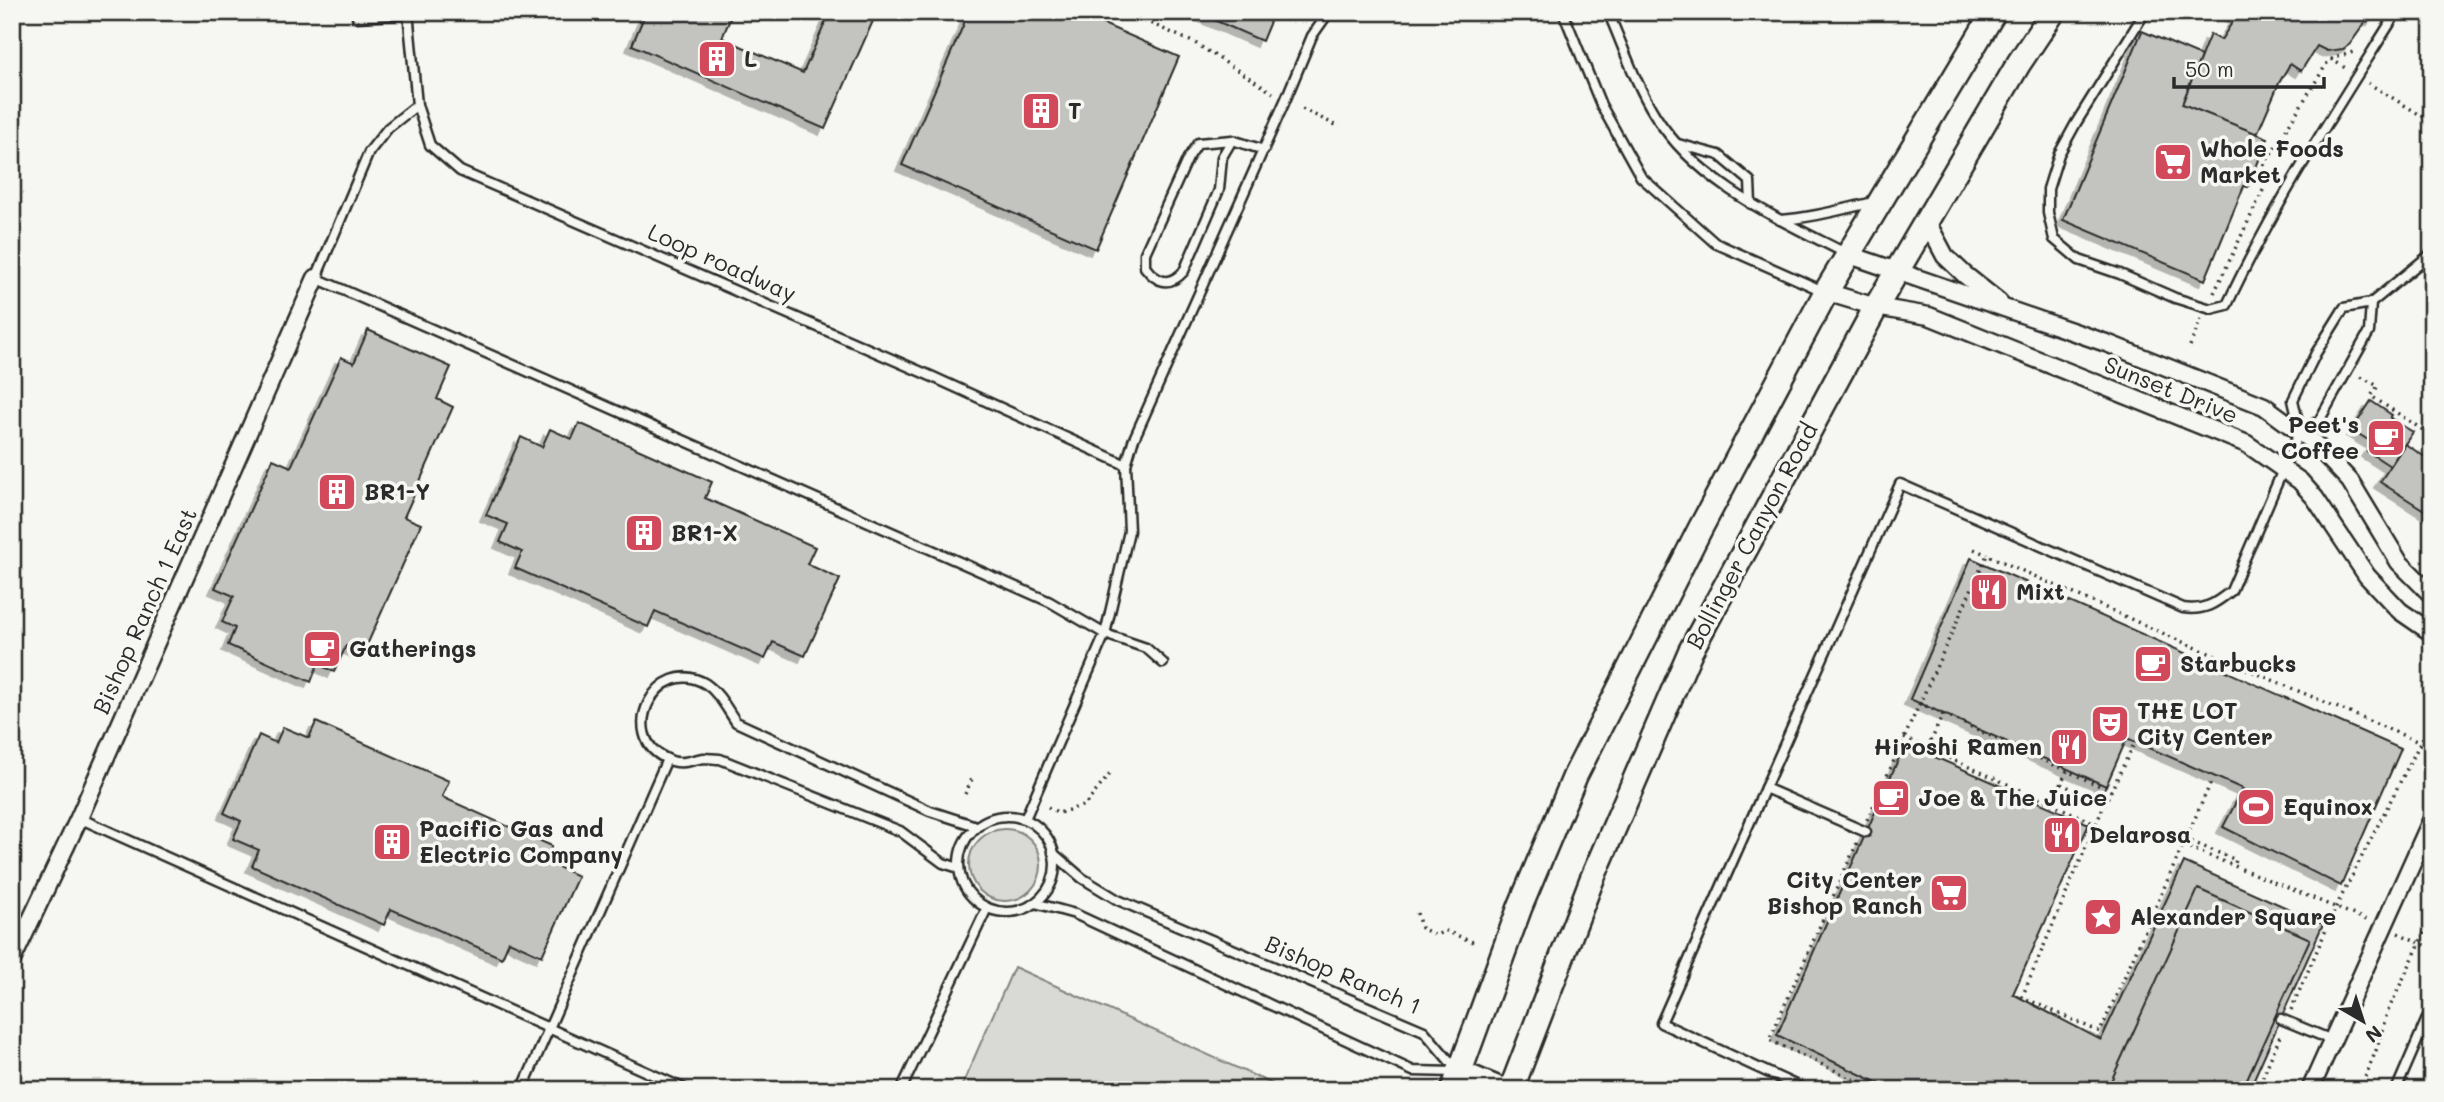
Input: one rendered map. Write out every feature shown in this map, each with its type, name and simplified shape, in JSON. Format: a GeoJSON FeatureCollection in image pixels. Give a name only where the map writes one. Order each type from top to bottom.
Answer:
{"type":"FeatureCollection","features":[{"type":"Feature","properties":{"kind":"main road","name":"Bollinger Canyon Road"},"geometry":{"type":"LineString","coordinates":[[1456,1081],[1520,907],[1574,776],[1700,529],[1826,292],[1994,12]]}},
{"type":"Feature","properties":{"kind":"main road","name":"Bollinger Canyon Road"},"geometry":{"type":"LineString","coordinates":[[1511,1090],[1592,879],[1690,652],[1876,307],[2019,63],[2053,12]]}},
{"type":"Feature","properties":{"kind":"main road"},"geometry":{"type":"LineString","coordinates":[[1456,1081],[1501,1090]]}},
{"type":"Feature","properties":{"kind":"street","name":"Sunset Drive"},"geometry":{"type":"LineString","coordinates":[[1927,222],[1945,256],[2009,310]]}},
{"type":"Feature","properties":{"kind":"street","name":"Sunset Drive"},"geometry":{"type":"LineString","coordinates":[[1847,254],[2109,344],[2264,406],[2300,430],[2350,481],[2399,562],[2432,595]]}},
{"type":"Feature","properties":{"kind":"street","name":"Bishop Ranch 1 East"},"geometry":{"type":"LineString","coordinates":[[12,960],[79,818],[316,278]]}},
{"type":"Feature","properties":{"kind":"street","name":"Sunset Drive"},"geometry":{"type":"LineString","coordinates":[[1826,292],[1876,307],[1940,320],[2247,444],[2300,481],[2315,498],[2367,576],[2400,611],[2432,632]]}},
{"type":"Feature","properties":{"kind":"street"},"geometry":{"type":"LineString","coordinates":[[2310,1090],[2432,819]]}},
{"type":"Feature","properties":{"kind":"lane"},"geometry":{"type":"LineString","coordinates":[[1024,819],[1104,634],[1129,531],[1126,465],[1133,441],[1264,150],[1312,36],[1329,12]]}},
{"type":"Feature","properties":{"kind":"lane"},"geometry":{"type":"LineString","coordinates":[[1563,12],[1601,105],[1641,177],[1715,243],[1826,292]]}},
{"type":"Feature","properties":{"kind":"lane"},"geometry":{"type":"LineString","coordinates":[[1608,12],[1640,87],[1654,114],[1675,144],[1751,204],[1847,254]]}},
{"type":"Feature","properties":{"kind":"lane"},"geometry":{"type":"LineString","coordinates":[[2145,12],[2059,154],[2048,189],[2051,226],[2054,239],[2079,260],[2175,298],[2208,308],[2227,305],[2253,248],[2282,196],[2397,12]]}},
{"type":"Feature","properties":{"kind":"lane"},"geometry":{"type":"LineString","coordinates":[[357,17],[408,13]]}},
{"type":"Feature","properties":{"kind":"lane","name":"Loop roadway"},"geometry":{"type":"LineString","coordinates":[[408,13],[417,105],[430,145],[460,171],[957,388],[1126,465]]}},
{"type":"Feature","properties":{"kind":"lane"},"geometry":{"type":"LineString","coordinates":[[417,105],[388,128],[369,152],[316,278],[1050,602],[1104,634],[1146,648],[1163,663]]}},
{"type":"Feature","properties":{"kind":"lane"},"geometry":{"type":"LineString","coordinates":[[1232,139],[1222,157],[1219,190],[1184,271],[1168,282],[1159,281],[1145,267],[1145,253],[1188,158],[1198,143],[1232,139],[1264,150]]}},
{"type":"Feature","properties":{"kind":"lane"},"geometry":{"type":"LineString","coordinates":[[1675,144],[1719,155],[1750,181],[1751,204]]}},
{"type":"Feature","properties":{"kind":"lane"},"geometry":{"type":"LineString","coordinates":[[1779,220],[1806,219],[1821,213],[1880,201]]}},
{"type":"Feature","properties":{"kind":"lane"},"geometry":{"type":"LineString","coordinates":[[1806,1090],[1661,1023],[1900,484],[2183,608],[2197,610],[2215,604],[2231,590],[2300,430],[2293,400],[2316,353],[2344,308],[2371,303],[2432,253]]}},
{"type":"Feature","properties":{"kind":"lane"},"geometry":{"type":"LineString","coordinates":[[2300,430],[2319,421],[2369,332],[2371,303]]}},
{"type":"Feature","properties":{"kind":"lane"},"geometry":{"type":"LineString","coordinates":[[959,869],[943,863],[900,831],[720,759],[703,758],[690,763],[667,759],[655,751],[649,742],[643,713],[648,700],[667,683],[684,678],[695,679],[708,685],[719,696],[736,722],[930,811],[976,827]]}},
{"type":"Feature","properties":{"kind":"lane"},"geometry":{"type":"LineString","coordinates":[[522,1090],[667,759]]}},
{"type":"Feature","properties":{"kind":"lane"},"geometry":{"type":"LineString","coordinates":[[1765,788],[1864,831]]}},
{"type":"Feature","properties":{"kind":"lane"},"geometry":{"type":"LineString","coordinates":[[1004,816],[1024,819],[1042,831],[1054,853],[1053,875],[1046,891],[1035,903],[1014,911],[987,908],[967,892],[959,869],[961,849],[967,837],[986,820],[1004,816]]}},
{"type":"Feature","properties":{"kind":"lane"},"geometry":{"type":"LineString","coordinates":[[79,818],[687,1090]]}},
{"type":"Feature","properties":{"kind":"lane","name":"Bishop Ranch 1"},"geometry":{"type":"LineString","coordinates":[[1054,853],[1082,878],[1118,900],[1424,1031],[1456,1081]]}},
{"type":"Feature","properties":{"kind":"lane"},"geometry":{"type":"LineString","coordinates":[[1035,903],[1075,914],[1413,1071],[1456,1081]]}},
{"type":"Feature","properties":{"kind":"lane"},"geometry":{"type":"LineString","coordinates":[[901,1090],[987,908]]}},
{"type":"Feature","properties":{"kind":"lane"},"geometry":{"type":"LineString","coordinates":[[2396,1090],[2432,1007]]}},
{"type":"Feature","properties":{"kind":"lane"},"geometry":{"type":"LineString","coordinates":[[2283,1020],[2332,1040]]}},
{"type":"Feature","properties":{"kind":"path"},"geometry":{"type":"LineString","coordinates":[[1125,12],[1195,43],[1275,94]]}},
{"type":"Feature","properties":{"kind":"path"},"geometry":{"type":"LineString","coordinates":[[2190,346],[2266,184],[2256,178],[2331,59],[2355,52],[2361,42]]}},
{"type":"Feature","properties":{"kind":"path"},"geometry":{"type":"LineString","coordinates":[[2331,59],[2432,122]]}},
{"type":"Feature","properties":{"kind":"path"},"geometry":{"type":"LineString","coordinates":[[1302,109],[1340,127]]}},
{"type":"Feature","properties":{"kind":"path"},"geometry":{"type":"LineString","coordinates":[[2355,387],[2361,375],[2378,386],[2371,396],[2432,436]]}},
{"type":"Feature","properties":{"kind":"path"},"geometry":{"type":"LineString","coordinates":[[2336,436],[2337,421],[2343,409]]}},
{"type":"Feature","properties":{"kind":"path"},"geometry":{"type":"LineString","coordinates":[[1974,549],[2171,637],[2421,743]]}},
{"type":"Feature","properties":{"kind":"path"},"geometry":{"type":"LineString","coordinates":[[1877,1090],[1769,1040],[1987,555]]}},
{"type":"Feature","properties":{"kind":"path"},"geometry":{"type":"LineString","coordinates":[[1919,703],[2111,791]]}},
{"type":"Feature","properties":{"kind":"path"},"geometry":{"type":"LineString","coordinates":[[1928,748],[1943,714]]}},
{"type":"Feature","properties":{"kind":"path"},"geometry":{"type":"LineString","coordinates":[[2257,1090],[2283,1020],[2336,907],[2432,720]]}},
{"type":"Feature","properties":{"kind":"path"},"geometry":{"type":"LineString","coordinates":[[1904,738],[2097,824]]}},
{"type":"Feature","properties":{"kind":"path"},"geometry":{"type":"LineString","coordinates":[[2133,746],[2105,803],[2022,997],[2100,1032],[2212,780]]}},
{"type":"Feature","properties":{"kind":"path"},"geometry":{"type":"LineString","coordinates":[[2051,804],[2067,771]]}},
{"type":"Feature","properties":{"kind":"path"},"geometry":{"type":"LineString","coordinates":[[1048,807],[1059,813],[1085,806],[1110,774]]}},
{"type":"Feature","properties":{"kind":"path"},"geometry":{"type":"LineString","coordinates":[[965,794],[972,779]]}},
{"type":"Feature","properties":{"kind":"path"},"geometry":{"type":"LineString","coordinates":[[2061,784],[2105,803]]}},
{"type":"Feature","properties":{"kind":"path"},"geometry":{"type":"LineString","coordinates":[[2171,830],[2236,860],[2234,866]]}},
{"type":"Feature","properties":{"kind":"path"},"geometry":{"type":"LineString","coordinates":[[2183,845],[2336,907]]}},
{"type":"Feature","properties":{"kind":"path"},"geometry":{"type":"LineString","coordinates":[[2360,1090],[2377,1048],[2387,1013],[2432,912]]}},
{"type":"Feature","properties":{"kind":"path"},"geometry":{"type":"LineString","coordinates":[[1417,913],[1421,928],[1436,935],[1446,931],[1474,942]]}},
{"type":"Feature","properties":{"kind":"shaded area"},"geometry":{"type":"Polygon","coordinates":[[[1012,829],[1031,839],[1039,851],[1039,879],[1031,891],[1019,899],[998,901],[979,891],[971,879],[969,858],[979,839],[991,831],[1012,829]]]}},
{"type":"Feature","properties":{"kind":"shaded area"},"geometry":{"type":"Polygon","coordinates":[[[1014,967],[1286,1090],[960,1090],[1014,967]]]}},
{"type":"Feature","properties":{"kind":"building","name":"L"},"geometry":{"type":"Polygon","coordinates":[[[646,12],[733,12],[722,38],[803,73],[830,12],[877,12],[825,129],[632,45],[646,12]]]}},
{"type":"Feature","properties":{"kind":"building","name":"T"},"geometry":{"type":"Polygon","coordinates":[[[969,12],[1076,12],[1179,57],[1096,249],[902,165],[969,12]]]}},
{"type":"Feature","properties":{"kind":"building"},"geometry":{"type":"Polygon","coordinates":[[[1196,12],[1274,12],[1262,41],[1196,12]]]}},
{"type":"Feature","properties":{"kind":"building"},"geometry":{"type":"Polygon","coordinates":[[[2226,12],[2378,12],[2343,49],[2327,51],[2317,46],[2301,71],[2290,64],[2257,134],[2182,104],[2210,34],[2221,40],[2235,18],[2226,12]]]}},
{"type":"Feature","properties":{"kind":"building","name":"Whole Foods Market"},"geometry":{"type":"Polygon","coordinates":[[[2142,31],[2201,56],[2182,104],[2268,138],[2248,187],[2244,186],[2205,280],[2063,220],[2142,31]]]}},
{"type":"Feature","properties":{"kind":"building","name":"BR1-Y"},"geometry":{"type":"Polygon","coordinates":[[[368,330],[451,367],[437,399],[453,407],[404,517],[421,524],[363,654],[346,646],[334,672],[318,664],[311,682],[228,645],[235,628],[222,622],[234,596],[215,588],[273,459],[291,467],[341,357],[354,363],[368,330]]]}},
{"type":"Feature","properties":{"kind":"building","name":"Peet's Coffee"},"geometry":{"type":"Polygon","coordinates":[[[2371,401],[2392,415],[2390,418],[2413,432],[2390,466],[2367,451],[2373,443],[2352,430],[2371,401]]]}},
{"type":"Feature","properties":{"kind":"building","name":"BR1-X"},"geometry":{"type":"Polygon","coordinates":[[[579,423],[712,482],[705,498],[815,547],[807,564],[840,579],[805,656],[773,642],[765,659],[655,611],[648,627],[515,568],[522,552],[500,542],[508,524],[486,515],[521,437],[542,447],[550,429],[572,439],[579,423]]]}},
{"type":"Feature","properties":{"kind":"building"},"geometry":{"type":"Polygon","coordinates":[[[2405,444],[2430,460],[2432,458],[2432,515],[2380,482],[2405,444]]]}},
{"type":"Feature","properties":{"kind":"building"},"geometry":{"type":"Polygon","coordinates":[[[1971,558],[2401,749],[2341,886],[2223,827],[2243,789],[2127,738],[2106,786],[1910,699],[1971,558]]]}},
{"type":"Feature","properties":{"kind":"building","name":"Pacific Gas and Electric Company"},"geometry":{"type":"Polygon","coordinates":[[[316,722],[449,781],[442,797],[552,846],[545,861],[578,876],[542,956],[509,941],[502,958],[391,909],[384,925],[252,866],[259,850],[233,839],[241,821],[224,813],[259,735],[276,743],[283,727],[309,738],[316,722]]]}},
{"type":"Feature","properties":{"kind":"building","name":"City Center Bishop Ranch"},"geometry":{"type":"Polygon","coordinates":[[[1905,744],[2089,824],[2013,994],[2101,1040],[2184,862],[2323,924],[2249,1090],[1893,1090],[1777,1035],[1905,744]]]}},
{"type":"Feature","properties":{"kind":"building"},"geometry":{"type":"Polygon","coordinates":[[[2198,889],[2310,939],[2242,1090],[2107,1090],[2198,889]]]}},
{"type":"Feature","properties":{"kind":"place","name":"L"},"geometry":{"type":"Point","coordinates":[717,59]}},
{"type":"Feature","properties":{"kind":"place","name":"T"},"geometry":{"type":"Point","coordinates":[1041,111]}},
{"type":"Feature","properties":{"kind":"place","name":"Whole Foods Market"},"geometry":{"type":"Point","coordinates":[2173,162]}},
{"type":"Feature","properties":{"kind":"place","name":"Peet's Coffee"},"geometry":{"type":"Point","coordinates":[2386,438]}},
{"type":"Feature","properties":{"kind":"place","name":"BR1-Y"},"geometry":{"type":"Point","coordinates":[337,492]}},
{"type":"Feature","properties":{"kind":"place","name":"BR1-X"},"geometry":{"type":"Point","coordinates":[644,533]}},
{"type":"Feature","properties":{"kind":"place","name":"Mixt"},"geometry":{"type":"Point","coordinates":[1989,592]}},
{"type":"Feature","properties":{"kind":"place","name":"Gatherings"},"geometry":{"type":"Point","coordinates":[322,649]}},
{"type":"Feature","properties":{"kind":"place","name":"Starbucks"},"geometry":{"type":"Point","coordinates":[2153,664]}},
{"type":"Feature","properties":{"kind":"place","name":"THE LOT City Center"},"geometry":{"type":"Point","coordinates":[2110,724]}},
{"type":"Feature","properties":{"kind":"place","name":"Hiroshi Ramen"},"geometry":{"type":"Point","coordinates":[2069,747]}},
{"type":"Feature","properties":{"kind":"place","name":"Joe & The Juice"},"geometry":{"type":"Point","coordinates":[1891,798]}},
{"type":"Feature","properties":{"kind":"place","name":"Equinox"},"geometry":{"type":"Point","coordinates":[2256,807]}},
{"type":"Feature","properties":{"kind":"place","name":"Delarosa"},"geometry":{"type":"Point","coordinates":[2062,835]}},
{"type":"Feature","properties":{"kind":"place","name":"Pacific Gas and Electric Company"},"geometry":{"type":"Point","coordinates":[392,842]}},
{"type":"Feature","properties":{"kind":"place","name":"City Center Bishop Ranch"},"geometry":{"type":"Point","coordinates":[1949,893]}},
{"type":"Feature","properties":{"kind":"place","name":"Alexander Square"},"geometry":{"type":"Point","coordinates":[2103,917]}}]}
